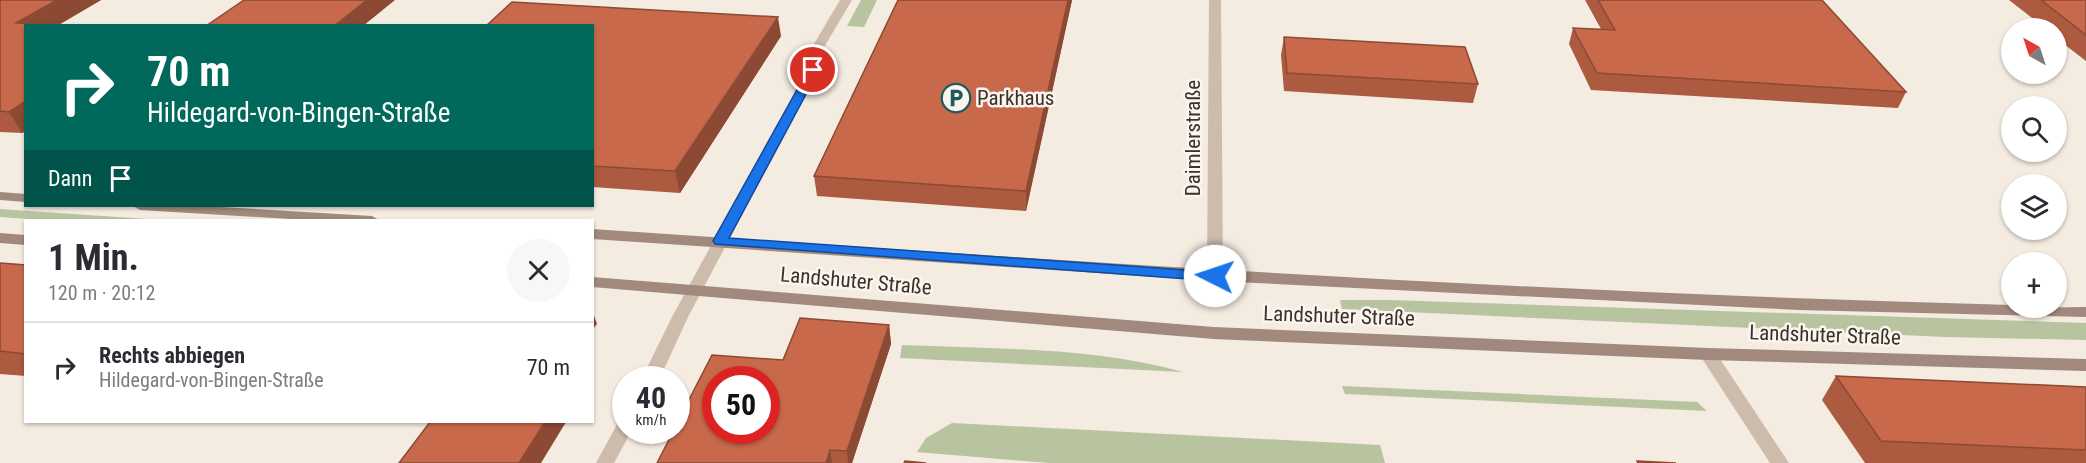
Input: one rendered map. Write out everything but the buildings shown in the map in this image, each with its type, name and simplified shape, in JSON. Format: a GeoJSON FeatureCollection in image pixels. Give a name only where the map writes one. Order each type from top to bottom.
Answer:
{"type":"FeatureCollection","features":[{"type":"Feature","properties":{"kind":"main road"},"geometry":{"type":"LineString","coordinates":[[0,196],[24,198]]}},
{"type":"Feature","properties":{"kind":"main road"},"geometry":{"type":"LineString","coordinates":[[157,207],[355,219]]}},
{"type":"Feature","properties":{"kind":"main road","name":"Landshuter Straße"},"geometry":{"type":"LineString","coordinates":[[594,234],[1215,276],[1798,305],[2086,312]]}},
{"type":"Feature","properties":{"kind":"main road"},"geometry":{"type":"LineString","coordinates":[[0,238],[24,240]]}},
{"type":"Feature","properties":{"kind":"main road","name":"Landshuter Straße"},"geometry":{"type":"LineString","coordinates":[[594,282],[1214,333],[1708,354],[2086,365]]}},
{"type":"Feature","properties":{"kind":"street"},"geometry":{"type":"LineString","coordinates":[[657,366],[694,290],[813,70],[817,49],[846,0]]}},
{"type":"Feature","properties":{"kind":"street","name":"Daimlerstraße"},"geometry":{"type":"LineString","coordinates":[[1215,0],[1215,276]]}},
{"type":"Feature","properties":{"kind":"street"},"geometry":{"type":"LineString","coordinates":[[1708,354],[1780,463]]}},
{"type":"Feature","properties":{"kind":"street"},"geometry":{"type":"LineString","coordinates":[[605,463],[615,444]]}},
{"type":"Feature","properties":{"kind":"green space"},"geometry":{"type":"Polygon","coordinates":[[[861,0],[877,0],[864,27],[847,26],[861,0]]]}},
{"type":"Feature","properties":{"kind":"green space"},"geometry":{"type":"Polygon","coordinates":[[[0,209],[146,219],[29,219],[0,217],[0,209]]]}},
{"type":"Feature","properties":{"kind":"green space"},"geometry":{"type":"Polygon","coordinates":[[[1340,300],[2086,323],[2086,340],[1945,337],[1342,309],[1340,300]]]}},
{"type":"Feature","properties":{"kind":"green space"},"geometry":{"type":"Polygon","coordinates":[[[902,345],[1079,354],[1149,364],[1183,372],[900,358],[902,345]]]}},
{"type":"Feature","properties":{"kind":"green space"},"geometry":{"type":"Polygon","coordinates":[[[1342,386],[1697,402],[1707,411],[1345,394],[1342,386]]]}},
{"type":"Feature","properties":{"kind":"green space"},"geometry":{"type":"Polygon","coordinates":[[[952,423],[1380,445],[1385,463],[1049,463],[917,452],[926,438],[952,423]]]}},
{"type":"Feature","properties":{"kind":"place","name":"Parkhaus"},"geometry":{"type":"Point","coordinates":[956,98]}},
{"type":"Feature","properties":{"kind":"route"},"geometry":{"type":"LineString","coordinates":[[813,70],[720,241],[1215,276]]}}]}
